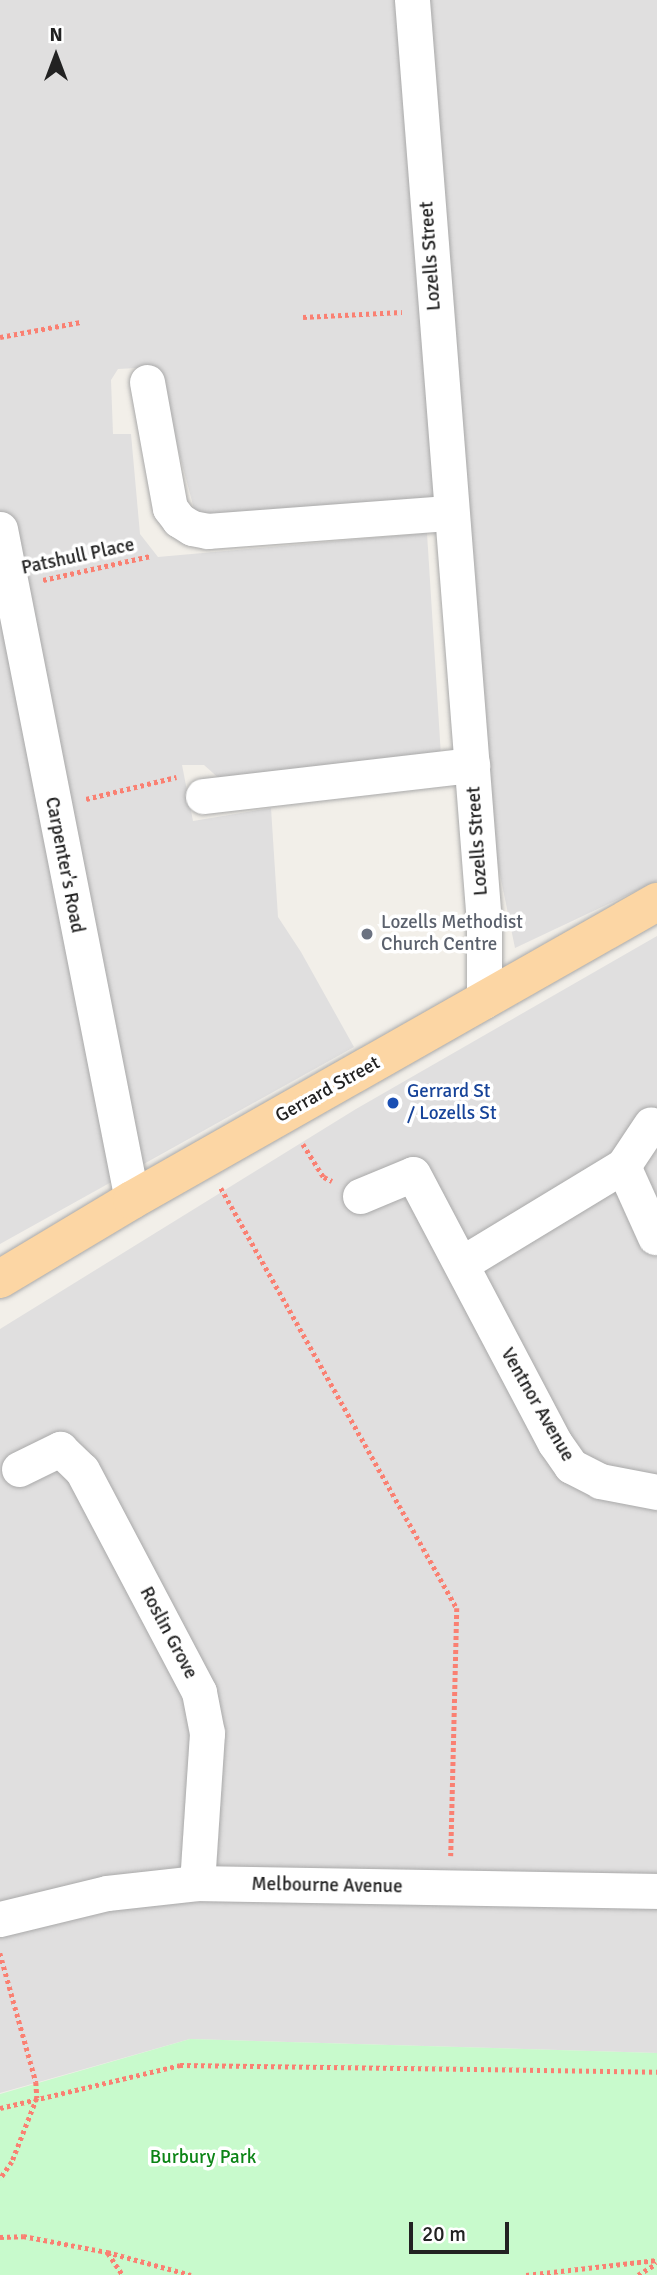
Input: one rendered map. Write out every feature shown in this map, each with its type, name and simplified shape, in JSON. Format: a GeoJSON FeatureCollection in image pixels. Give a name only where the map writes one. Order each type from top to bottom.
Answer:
{"type":"FeatureCollection","features":[{"type":"Feature","properties":{"kind":"main road","name":"Gerrard Street"},"geometry":{"type":"LineString","coordinates":[[0,1279],[132,1200],[657,902]]}},
{"type":"Feature","properties":{"kind":"street","name":"Lozells Street"},"geometry":{"type":"LineString","coordinates":[[412,0],[484,924],[484,1001]]}},
{"type":"Feature","properties":{"kind":"street"},"geometry":{"type":"LineString","coordinates":[[147,382],[170,508],[179,520],[192,528],[208,531],[450,513]]}},
{"type":"Feature","properties":{"kind":"street","name":"Carpenter's Road"},"geometry":{"type":"LineString","coordinates":[[0,529],[52,805],[132,1200]]}},
{"type":"Feature","properties":{"kind":"street","name":"Lozells Street"},"geometry":{"type":"LineString","coordinates":[[190,786],[472,765]]}},
{"type":"Feature","properties":{"kind":"street"},"geometry":{"type":"LineString","coordinates":[[461,1264],[623,1166],[651,1124]]}},
{"type":"Feature","properties":{"kind":"street"},"geometry":{"type":"LineString","coordinates":[[623,1166],[655,1237]]}},
{"type":"Feature","properties":{"kind":"street","name":"Ventnor Avenue"},"geometry":{"type":"LineString","coordinates":[[360,1196],[413,1174],[555,1443],[571,1466],[600,1481],[657,1492]]}},
{"type":"Feature","properties":{"kind":"street","name":"Roslin Grove"},"geometry":{"type":"LineString","coordinates":[[19,1469],[60,1449],[82,1470],[199,1692],[207,1733],[197,1883]]}},
{"type":"Feature","properties":{"kind":"street","name":"Melbourne Avenue"},"geometry":{"type":"LineString","coordinates":[[0,1919],[107,1893],[197,1883],[657,1891]]}},
{"type":"Feature","properties":{"kind":"path"},"geometry":{"type":"LineString","coordinates":[[303,317],[404,312]]}},
{"type":"Feature","properties":{"kind":"path"},"geometry":{"type":"LineString","coordinates":[[0,337],[81,322]]}},
{"type":"Feature","properties":{"kind":"path","name":"Patshull Place"},"geometry":{"type":"LineString","coordinates":[[11,586],[150,556]]}},
{"type":"Feature","properties":{"kind":"path"},"geometry":{"type":"LineString","coordinates":[[52,805],[190,786]]}},
{"type":"Feature","properties":{"kind":"path"},"geometry":{"type":"LineString","coordinates":[[284,1114],[324,1177],[360,1196]]}},
{"type":"Feature","properties":{"kind":"path"},"geometry":{"type":"LineString","coordinates":[[204,1160],[457,1608],[450,1844],[454,1888]]}},
{"type":"Feature","properties":{"kind":"path"},"geometry":{"type":"LineString","coordinates":[[0,1954],[36,2082],[37,2098],[12,2162],[0,2179]]}},
{"type":"Feature","properties":{"kind":"path"},"geometry":{"type":"LineString","coordinates":[[0,2108],[180,2065],[657,2072]]}},
{"type":"Feature","properties":{"kind":"path"},"geometry":{"type":"LineString","coordinates":[[0,2237],[23,2236],[107,2252],[191,2275]]}},
{"type":"Feature","properties":{"kind":"path"},"geometry":{"type":"LineString","coordinates":[[107,2252],[123,2275]]}},
{"type":"Feature","properties":{"kind":"path"},"geometry":{"type":"LineString","coordinates":[[526,2275],[657,2262]]}},
{"type":"Feature","properties":{"kind":"path"},"geometry":{"type":"LineString","coordinates":[[638,2275],[657,2262]]}},
{"type":"Feature","properties":{"kind":"shaded area"},"geometry":{"type":"Polygon","coordinates":[[[0,0],[657,0],[657,881],[515,948],[481,782],[461,499],[196,516],[156,367],[118,369],[111,380],[113,434],[131,434],[140,534],[158,557],[427,533],[441,756],[222,781],[204,765],[182,765],[193,821],[271,808],[278,917],[301,952],[354,1047],[0,1244],[0,0]]]}},
{"type":"Feature","properties":{"kind":"shaded area"},"geometry":{"type":"Polygon","coordinates":[[[657,936],[657,2053],[190,2039],[0,2093],[0,1329],[356,1109],[657,936]]]}},
{"type":"Feature","properties":{"kind":"green space","name":"Burbury Park"},"geometry":{"type":"Polygon","coordinates":[[[190,2039],[657,2053],[657,2275],[0,2275],[0,2094],[190,2039]]]}},
{"type":"Feature","properties":{"kind":"place","name":"Lozells Methodist Church Centre"},"geometry":{"type":"Point","coordinates":[367,934]}},
{"type":"Feature","properties":{"kind":"place","name":"Gerrard St / Lozells St"},"geometry":{"type":"Point","coordinates":[393,1103]}}]}
